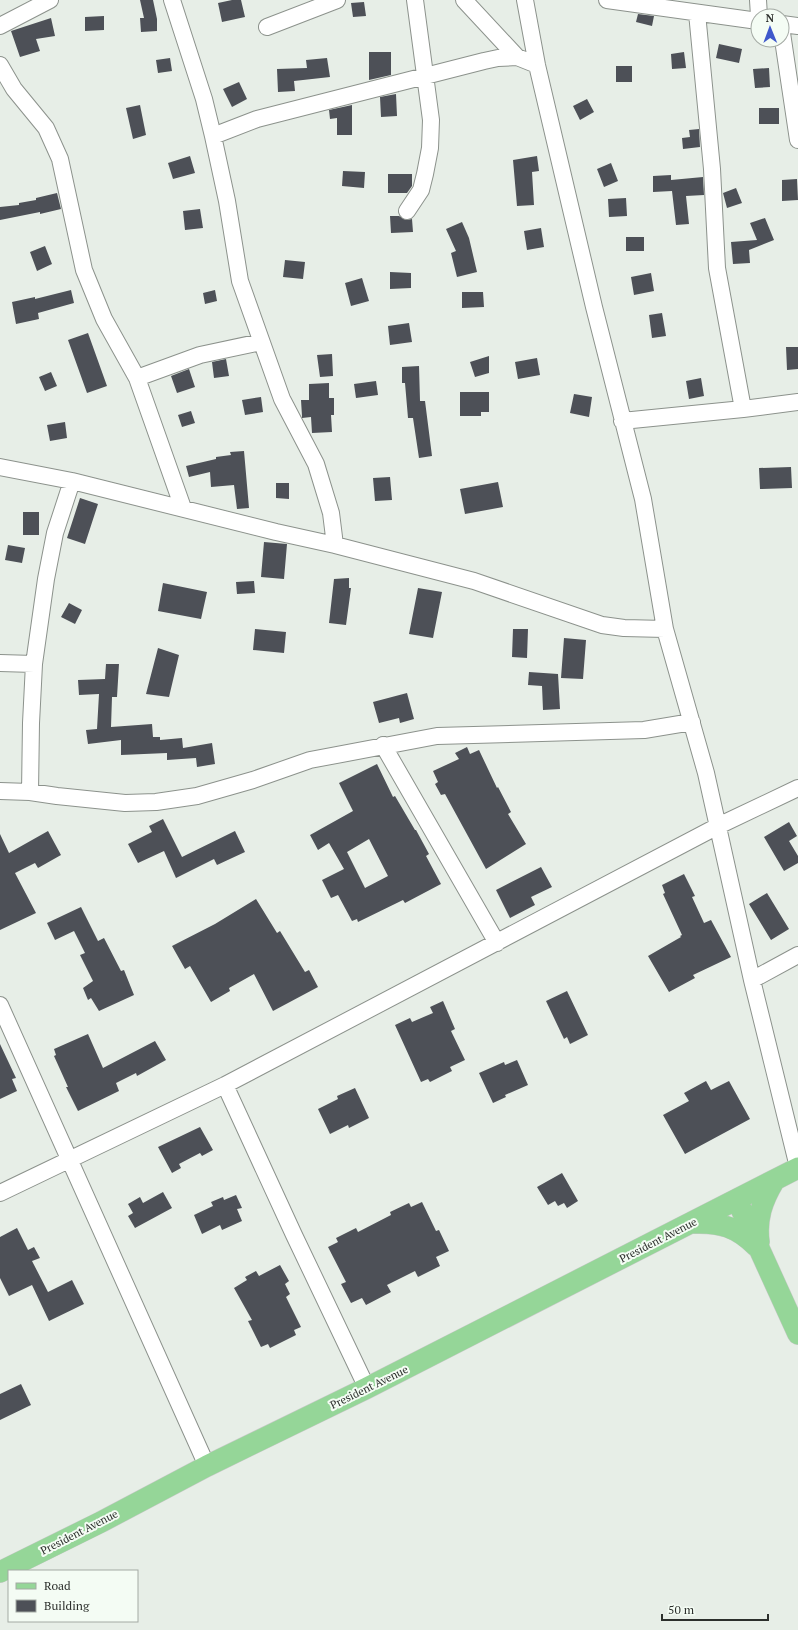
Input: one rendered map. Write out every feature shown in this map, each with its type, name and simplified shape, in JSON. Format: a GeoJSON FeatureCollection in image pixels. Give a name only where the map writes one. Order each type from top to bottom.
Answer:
{"type":"FeatureCollection","features":[{"type":"Feature","properties":{"kind":"main road","name":"President Avenue"},"geometry":{"type":"LineString","coordinates":[[0,1572],[693,1223],[798,1168]]}},
{"type":"Feature","properties":{"kind":"main road"},"geometry":{"type":"LineString","coordinates":[[760,1250],[758,1232],[759,1214],[765,1197],[774,1181]]}},
{"type":"Feature","properties":{"kind":"main road"},"geometry":{"type":"LineString","coordinates":[[737,1200],[798,1334]]}},
{"type":"Feature","properties":{"kind":"main road"},"geometry":{"type":"LineString","coordinates":[[693,1223],[712,1222],[730,1227],[747,1237],[760,1250]]}},
{"type":"Feature","properties":{"kind":"street"},"geometry":{"type":"LineString","coordinates":[[0,26],[50,0]]}},
{"type":"Feature","properties":{"kind":"street"},"geometry":{"type":"LineString","coordinates":[[172,0],[204,99],[213,136],[229,214],[240,281],[282,399],[316,464],[331,513],[335,545]]}},
{"type":"Feature","properties":{"kind":"street"},"geometry":{"type":"LineString","coordinates":[[267,27],[337,0]]}},
{"type":"Feature","properties":{"kind":"street"},"geometry":{"type":"LineString","coordinates":[[407,211],[421,190],[430,148],[431,120],[415,0]]}},
{"type":"Feature","properties":{"kind":"street"},"geometry":{"type":"LineString","coordinates":[[464,0],[517,57]]}},
{"type":"Feature","properties":{"kind":"street"},"geometry":{"type":"LineString","coordinates":[[526,0],[537,65],[622,421],[643,499],[665,630],[692,722],[718,826],[752,980],[798,1168]]}},
{"type":"Feature","properties":{"kind":"street"},"geometry":{"type":"LineString","coordinates":[[607,0],[750,20]]}},
{"type":"Feature","properties":{"kind":"street"},"geometry":{"type":"LineString","coordinates":[[697,13],[712,169],[717,268],[743,409]]}},
{"type":"Feature","properties":{"kind":"street"},"geometry":{"type":"LineString","coordinates":[[784,48],[798,140]]}},
{"type":"Feature","properties":{"kind":"street"},"geometry":{"type":"LineString","coordinates":[[213,136],[257,119],[484,61],[498,58],[517,57],[537,65]]}},
{"type":"Feature","properties":{"kind":"street"},"geometry":{"type":"LineString","coordinates":[[0,65],[14,89],[46,128],[60,159],[84,270],[104,318],[136,378],[183,508]]}},
{"type":"Feature","properties":{"kind":"street"},"geometry":{"type":"LineString","coordinates":[[136,378],[200,355],[261,342]]}},
{"type":"Feature","properties":{"kind":"street"},"geometry":{"type":"LineString","coordinates":[[622,421],[798,402]]}},
{"type":"Feature","properties":{"kind":"street"},"geometry":{"type":"LineString","coordinates":[[0,468],[72,481],[276,532],[335,545],[474,581],[602,625],[624,628],[665,630]]}},
{"type":"Feature","properties":{"kind":"street"},"geometry":{"type":"LineString","coordinates":[[30,792],[34,664],[46,579],[55,533],[72,481]]}},
{"type":"Feature","properties":{"kind":"street"},"geometry":{"type":"LineString","coordinates":[[0,663],[34,664]]}},
{"type":"Feature","properties":{"kind":"street"},"geometry":{"type":"LineString","coordinates":[[0,791],[30,792],[125,803],[156,802],[197,796],[253,780],[310,760],[437,736],[644,730],[692,722]]}},
{"type":"Feature","properties":{"kind":"street"},"geometry":{"type":"LineString","coordinates":[[383,745],[497,943]]}},
{"type":"Feature","properties":{"kind":"street"},"geometry":{"type":"LineString","coordinates":[[0,1193],[225,1085],[718,826],[798,788]]}},
{"type":"Feature","properties":{"kind":"street"},"geometry":{"type":"LineString","coordinates":[[752,980],[798,955]]}},
{"type":"Feature","properties":{"kind":"street"},"geometry":{"type":"LineString","coordinates":[[0,1005],[208,1466]]}},
{"type":"Feature","properties":{"kind":"street"},"geometry":{"type":"LineString","coordinates":[[225,1085],[367,1388]]}},
{"type":"Feature","properties":{"kind":"building"},"geometry":{"type":"Polygon","coordinates":[[[140,0],[153,0],[157,19],[157,31],[141,32],[140,18],[144,18],[140,0]]]}},
{"type":"Feature","properties":{"kind":"building"},"geometry":{"type":"Polygon","coordinates":[[[241,0],[245,17],[222,22],[218,3],[241,0]]]}},
{"type":"Feature","properties":{"kind":"building"},"geometry":{"type":"Polygon","coordinates":[[[364,2],[366,16],[353,17],[351,3],[364,2]]]}},
{"type":"Feature","properties":{"kind":"building"},"geometry":{"type":"Polygon","coordinates":[[[638,14],[654,16],[652,26],[636,22],[638,14]]]}},
{"type":"Feature","properties":{"kind":"building"},"geometry":{"type":"Polygon","coordinates":[[[104,16],[104,30],[85,31],[85,17],[104,16]]]}},
{"type":"Feature","properties":{"kind":"building"},"geometry":{"type":"Polygon","coordinates":[[[51,18],[55,36],[36,39],[40,51],[20,57],[11,31],[51,18]]]}},
{"type":"Feature","properties":{"kind":"building"},"geometry":{"type":"Polygon","coordinates":[[[719,44],[742,49],[739,63],[716,58],[719,44]]]}},
{"type":"Feature","properties":{"kind":"building"},"geometry":{"type":"Polygon","coordinates":[[[369,52],[391,52],[391,75],[369,80],[369,52]]]}},
{"type":"Feature","properties":{"kind":"building"},"geometry":{"type":"Polygon","coordinates":[[[684,52],[686,68],[672,69],[671,54],[684,52]]]}},
{"type":"Feature","properties":{"kind":"building"},"geometry":{"type":"Polygon","coordinates":[[[170,58],[172,71],[158,73],[156,60],[170,58]]]}},
{"type":"Feature","properties":{"kind":"building"},"geometry":{"type":"Polygon","coordinates":[[[327,58],[330,77],[294,81],[295,91],[278,92],[277,69],[307,68],[306,60],[327,58]]]}},
{"type":"Feature","properties":{"kind":"building"},"geometry":{"type":"Polygon","coordinates":[[[616,66],[632,66],[632,82],[616,82],[616,66]]]}},
{"type":"Feature","properties":{"kind":"building"},"geometry":{"type":"Polygon","coordinates":[[[769,68],[770,87],[755,88],[753,69],[769,68]]]}},
{"type":"Feature","properties":{"kind":"building"},"geometry":{"type":"Polygon","coordinates":[[[239,82],[247,99],[232,107],[223,89],[239,82]]]}},
{"type":"Feature","properties":{"kind":"building"},"geometry":{"type":"Polygon","coordinates":[[[396,94],[397,116],[381,117],[380,97],[396,94]]]}},
{"type":"Feature","properties":{"kind":"building"},"geometry":{"type":"Polygon","coordinates":[[[587,99],[594,112],[580,120],[573,106],[587,99]]]}},
{"type":"Feature","properties":{"kind":"building"},"geometry":{"type":"Polygon","coordinates":[[[140,105],[146,135],[133,139],[126,108],[140,105]]]}},
{"type":"Feature","properties":{"kind":"building"},"geometry":{"type":"Polygon","coordinates":[[[352,105],[352,135],[337,135],[337,118],[330,119],[329,110],[352,105]]]}},
{"type":"Feature","properties":{"kind":"building"},"geometry":{"type":"Polygon","coordinates":[[[759,108],[779,108],[779,124],[759,124],[759,108]]]}},
{"type":"Feature","properties":{"kind":"building"},"geometry":{"type":"Polygon","coordinates":[[[699,129],[700,147],[683,149],[682,138],[690,137],[689,130],[699,129]]]}},
{"type":"Feature","properties":{"kind":"building"},"geometry":{"type":"Polygon","coordinates":[[[190,156],[195,173],[173,179],[168,163],[190,156]]]}},
{"type":"Feature","properties":{"kind":"building"},"geometry":{"type":"Polygon","coordinates":[[[537,156],[539,171],[532,172],[534,205],[517,206],[513,160],[537,156]]]}},
{"type":"Feature","properties":{"kind":"building"},"geometry":{"type":"Polygon","coordinates":[[[611,163],[618,181],[604,187],[597,169],[611,163]]]}},
{"type":"Feature","properties":{"kind":"building"},"geometry":{"type":"Polygon","coordinates":[[[343,171],[365,172],[364,188],[342,186],[343,171]]]}},
{"type":"Feature","properties":{"kind":"building"},"geometry":{"type":"Polygon","coordinates":[[[388,174],[412,174],[412,186],[407,193],[388,193],[388,174]]]}},
{"type":"Feature","properties":{"kind":"building"},"geometry":{"type":"Polygon","coordinates":[[[671,175],[671,180],[703,177],[704,195],[686,196],[689,224],[676,225],[672,191],[653,192],[653,176],[671,175]]]}},
{"type":"Feature","properties":{"kind":"building"},"geometry":{"type":"Polygon","coordinates":[[[797,179],[798,200],[782,201],[782,180],[797,179]]]}},
{"type":"Feature","properties":{"kind":"building"},"geometry":{"type":"Polygon","coordinates":[[[736,188],[742,203],[727,208],[723,193],[736,188]]]}},
{"type":"Feature","properties":{"kind":"building"},"geometry":{"type":"Polygon","coordinates":[[[57,193],[61,209],[0,220],[0,207],[19,205],[19,203],[36,200],[36,198],[57,193]]]}},
{"type":"Feature","properties":{"kind":"building"},"geometry":{"type":"Polygon","coordinates":[[[626,198],[627,216],[609,217],[608,199],[626,198]]]}},
{"type":"Feature","properties":{"kind":"building"},"geometry":{"type":"Polygon","coordinates":[[[200,209],[203,228],[185,230],[183,211],[200,209]]]}},
{"type":"Feature","properties":{"kind":"building"},"geometry":{"type":"Polygon","coordinates":[[[390,216],[399,216],[406,220],[412,219],[413,232],[391,233],[390,216]]]}},
{"type":"Feature","properties":{"kind":"building"},"geometry":{"type":"Polygon","coordinates":[[[765,218],[774,240],[749,250],[750,263],[733,264],[731,242],[757,240],[750,223],[765,218]]]}},
{"type":"Feature","properties":{"kind":"building"},"geometry":{"type":"Polygon","coordinates":[[[462,222],[469,238],[477,272],[457,277],[451,253],[456,251],[446,229],[462,222]]]}},
{"type":"Feature","properties":{"kind":"building"},"geometry":{"type":"Polygon","coordinates":[[[541,228],[544,247],[527,250],[524,231],[541,228]]]}},
{"type":"Feature","properties":{"kind":"building"},"geometry":{"type":"Polygon","coordinates":[[[626,237],[644,237],[644,251],[626,251],[626,237]]]}},
{"type":"Feature","properties":{"kind":"building"},"geometry":{"type":"Polygon","coordinates":[[[45,246],[52,264],[37,271],[30,252],[45,246]]]}},
{"type":"Feature","properties":{"kind":"building"},"geometry":{"type":"Polygon","coordinates":[[[285,260],[305,262],[303,279],[283,277],[285,260]]]}},
{"type":"Feature","properties":{"kind":"building"},"geometry":{"type":"Polygon","coordinates":[[[390,272],[411,273],[411,288],[390,289],[390,272]]]}},
{"type":"Feature","properties":{"kind":"building"},"geometry":{"type":"Polygon","coordinates":[[[651,273],[654,291],[634,295],[631,277],[651,273]]]}},
{"type":"Feature","properties":{"kind":"building"},"geometry":{"type":"Polygon","coordinates":[[[362,278],[369,301],[351,306],[345,283],[362,278]]]}},
{"type":"Feature","properties":{"kind":"building"},"geometry":{"type":"Polygon","coordinates":[[[71,290],[74,303],[38,313],[39,319],[16,324],[12,302],[35,297],[35,299],[71,290]]]}},
{"type":"Feature","properties":{"kind":"building"},"geometry":{"type":"Polygon","coordinates":[[[215,290],[217,301],[205,304],[203,293],[215,290]]]}},
{"type":"Feature","properties":{"kind":"building"},"geometry":{"type":"Polygon","coordinates":[[[462,292],[483,292],[484,307],[462,308],[462,292]]]}},
{"type":"Feature","properties":{"kind":"building"},"geometry":{"type":"Polygon","coordinates":[[[662,313],[666,336],[652,338],[649,315],[662,313]]]}},
{"type":"Feature","properties":{"kind":"building"},"geometry":{"type":"Polygon","coordinates":[[[409,323],[412,342],[390,345],[388,326],[409,323]]]}},
{"type":"Feature","properties":{"kind":"building"},"geometry":{"type":"Polygon","coordinates":[[[88,333],[107,386],[87,393],[68,340],[88,333]]]}},
{"type":"Feature","properties":{"kind":"building"},"geometry":{"type":"Polygon","coordinates":[[[786,347],[798,347],[798,369],[787,370],[786,347]]]}},
{"type":"Feature","properties":{"kind":"building"},"geometry":{"type":"Polygon","coordinates":[[[332,354],[333,376],[320,377],[317,355],[332,354]]]}},
{"type":"Feature","properties":{"kind":"building"},"geometry":{"type":"Polygon","coordinates":[[[489,356],[489,373],[475,377],[470,362],[489,356]]]}},
{"type":"Feature","properties":{"kind":"building"},"geometry":{"type":"Polygon","coordinates":[[[537,358],[540,375],[518,379],[515,362],[537,358]]]}},
{"type":"Feature","properties":{"kind":"building"},"geometry":{"type":"Polygon","coordinates":[[[226,359],[229,376],[214,378],[212,362],[226,359]]]}},
{"type":"Feature","properties":{"kind":"building"},"geometry":{"type":"Polygon","coordinates":[[[419,366],[420,401],[425,401],[432,456],[419,458],[413,418],[408,418],[405,383],[402,383],[402,367],[419,366]]]}},
{"type":"Feature","properties":{"kind":"building"},"geometry":{"type":"Polygon","coordinates":[[[189,369],[195,387],[177,393],[171,376],[189,369]]]}},
{"type":"Feature","properties":{"kind":"building"},"geometry":{"type":"Polygon","coordinates":[[[51,372],[57,386],[45,391],[39,377],[51,372]]]}},
{"type":"Feature","properties":{"kind":"building"},"geometry":{"type":"Polygon","coordinates":[[[701,378],[704,396],[689,399],[686,381],[701,378]]]}},
{"type":"Feature","properties":{"kind":"building"},"geometry":{"type":"Polygon","coordinates":[[[376,381],[378,395],[356,398],[354,384],[376,381]]]}},
{"type":"Feature","properties":{"kind":"building"},"geometry":{"type":"Polygon","coordinates":[[[329,383],[329,398],[334,398],[334,415],[331,415],[332,432],[312,433],[311,417],[302,418],[301,400],[309,400],[309,384],[329,383]]]}},
{"type":"Feature","properties":{"kind":"building"},"geometry":{"type":"Polygon","coordinates":[[[460,392],[489,392],[489,412],[481,412],[481,416],[460,416],[460,392]]]}},
{"type":"Feature","properties":{"kind":"building"},"geometry":{"type":"Polygon","coordinates":[[[574,394],[592,397],[589,417],[570,413],[574,394]]]}},
{"type":"Feature","properties":{"kind":"building"},"geometry":{"type":"Polygon","coordinates":[[[261,397],[263,412],[245,415],[242,400],[261,397]]]}},
{"type":"Feature","properties":{"kind":"building"},"geometry":{"type":"Polygon","coordinates":[[[191,411],[195,423],[182,427],[178,415],[191,411]]]}},
{"type":"Feature","properties":{"kind":"building"},"geometry":{"type":"Polygon","coordinates":[[[65,422],[67,438],[50,441],[47,425],[65,422]]]}},
{"type":"Feature","properties":{"kind":"building"},"geometry":{"type":"Polygon","coordinates":[[[244,451],[249,508],[237,509],[234,485],[211,487],[210,472],[189,477],[186,466],[216,459],[216,457],[231,455],[230,452],[244,451]]]}},
{"type":"Feature","properties":{"kind":"building"},"geometry":{"type":"Polygon","coordinates":[[[791,467],[792,488],[760,489],[759,468],[791,467]]]}},
{"type":"Feature","properties":{"kind":"building"},"geometry":{"type":"Polygon","coordinates":[[[390,477],[392,500],[375,501],[373,478],[390,477]]]}},
{"type":"Feature","properties":{"kind":"building"},"geometry":{"type":"Polygon","coordinates":[[[498,482],[503,507],[465,514],[460,489],[498,482]]]}},
{"type":"Feature","properties":{"kind":"building"},"geometry":{"type":"Polygon","coordinates":[[[276,483],[289,483],[289,499],[276,498],[276,483]]]}},
{"type":"Feature","properties":{"kind":"building"},"geometry":{"type":"Polygon","coordinates":[[[80,498],[98,504],[85,544],[67,538],[80,498]]]}},
{"type":"Feature","properties":{"kind":"building"},"geometry":{"type":"Polygon","coordinates":[[[23,512],[39,512],[39,535],[23,535],[23,512]]]}},
{"type":"Feature","properties":{"kind":"building"},"geometry":{"type":"Polygon","coordinates":[[[264,542],[287,544],[284,579],[261,577],[264,542]]]}},
{"type":"Feature","properties":{"kind":"building"},"geometry":{"type":"Polygon","coordinates":[[[8,545],[25,548],[22,563],[5,560],[8,545]]]}},
{"type":"Feature","properties":{"kind":"building"},"geometry":{"type":"Polygon","coordinates":[[[349,578],[349,588],[351,588],[346,625],[329,623],[334,579],[349,578]]]}},
{"type":"Feature","properties":{"kind":"building"},"geometry":{"type":"Polygon","coordinates":[[[254,581],[255,593],[237,594],[236,582],[254,581]]]}},
{"type":"Feature","properties":{"kind":"building"},"geometry":{"type":"Polygon","coordinates":[[[163,583],[207,592],[201,619],[158,611],[163,583]]]}},
{"type":"Feature","properties":{"kind":"building"},"geometry":{"type":"Polygon","coordinates":[[[418,588],[442,592],[433,638],[409,634],[418,588]]]}},
{"type":"Feature","properties":{"kind":"building"},"geometry":{"type":"Polygon","coordinates":[[[69,603],[82,610],[75,624],[61,617],[69,603]]]}},
{"type":"Feature","properties":{"kind":"building"},"geometry":{"type":"Polygon","coordinates":[[[255,629],[286,632],[284,653],[253,650],[255,629]]]}},
{"type":"Feature","properties":{"kind":"building"},"geometry":{"type":"Polygon","coordinates":[[[513,629],[528,629],[527,658],[512,657],[513,629]]]}},
{"type":"Feature","properties":{"kind":"building"},"geometry":{"type":"Polygon","coordinates":[[[564,638],[586,640],[583,679],[561,678],[564,638]]]}},
{"type":"Feature","properties":{"kind":"building"},"geometry":{"type":"Polygon","coordinates":[[[158,648],[179,655],[169,697],[146,694],[158,648]]]}},
{"type":"Feature","properties":{"kind":"building"},"geometry":{"type":"Polygon","coordinates":[[[106,664],[119,664],[117,697],[112,697],[111,727],[152,724],[153,737],[160,737],[160,740],[182,738],[183,748],[212,743],[215,764],[197,767],[196,758],[167,760],[167,753],[121,755],[121,740],[88,744],[86,730],[97,729],[99,694],[79,695],[78,680],[105,679],[106,664]]]}},
{"type":"Feature","properties":{"kind":"building"},"geometry":{"type":"Polygon","coordinates":[[[529,672],[558,674],[560,709],[543,710],[542,686],[528,685],[529,672]]]}},
{"type":"Feature","properties":{"kind":"building"},"geometry":{"type":"Polygon","coordinates":[[[407,693],[414,719],[400,723],[399,718],[379,723],[373,702],[407,693]]]}},
{"type":"Feature","properties":{"kind":"building"},"geometry":{"type":"Polygon","coordinates":[[[467,747],[470,754],[479,750],[497,788],[498,787],[511,812],[508,814],[526,844],[486,869],[445,794],[441,795],[435,784],[438,782],[433,771],[459,759],[455,753],[467,747]]]}},
{"type":"Feature","properties":{"kind":"building"},"geometry":{"type":"Polygon","coordinates":[[[377,764],[393,797],[395,796],[429,854],[426,856],[441,884],[405,903],[403,900],[358,922],[357,919],[352,921],[338,895],[331,898],[322,880],[344,869],[329,843],[318,850],[310,835],[353,811],[339,783],[377,764]],[[369,839],[347,852],[365,888],[388,876],[369,839]]]}},
{"type":"Feature","properties":{"kind":"building"},"geometry":{"type":"Polygon","coordinates":[[[163,819],[182,857],[235,831],[245,852],[217,865],[214,859],[176,878],[164,851],[138,863],[128,844],[152,832],[149,826],[163,819]]]}},
{"type":"Feature","properties":{"kind":"building"},"geometry":{"type":"Polygon","coordinates":[[[789,822],[797,836],[789,841],[798,856],[798,863],[784,871],[764,837],[789,822]]]}},
{"type":"Feature","properties":{"kind":"building"},"geometry":{"type":"Polygon","coordinates":[[[48,831],[61,855],[38,868],[35,863],[15,873],[36,913],[0,930],[0,834],[9,853],[48,831]]]}},
{"type":"Feature","properties":{"kind":"building"},"geometry":{"type":"Polygon","coordinates":[[[541,867],[552,887],[531,897],[535,905],[510,918],[496,890],[541,867]]]}},
{"type":"Feature","properties":{"kind":"building"},"geometry":{"type":"Polygon","coordinates":[[[684,874],[695,896],[692,897],[704,923],[711,920],[731,957],[693,975],[695,978],[669,992],[648,956],[682,935],[663,894],[665,893],[662,885],[684,874]]]}},
{"type":"Feature","properties":{"kind":"building"},"geometry":{"type":"Polygon","coordinates":[[[767,893],[789,929],[771,940],[749,904],[767,893]]]}},
{"type":"Feature","properties":{"kind":"building"},"geometry":{"type":"Polygon","coordinates":[[[256,899],[277,933],[280,931],[305,972],[309,970],[318,987],[273,1011],[254,974],[229,988],[230,991],[211,1002],[190,966],[185,969],[172,946],[215,924],[256,899]]]}},
{"type":"Feature","properties":{"kind":"building"},"geometry":{"type":"Polygon","coordinates":[[[81,907],[98,941],[104,938],[121,971],[124,970],[134,995],[99,1011],[91,998],[88,1000],[83,988],[93,981],[80,955],[85,953],[74,931],[55,940],[47,923],[81,907]]]}},
{"type":"Feature","properties":{"kind":"building"},"geometry":{"type":"Polygon","coordinates":[[[567,991],[588,1035],[570,1044],[567,1037],[564,1039],[546,1001],[567,991]]]}},
{"type":"Feature","properties":{"kind":"building"},"geometry":{"type":"Polygon","coordinates":[[[443,1001],[455,1029],[451,1031],[465,1060],[450,1067],[452,1071],[430,1082],[428,1079],[421,1082],[395,1025],[410,1018],[412,1022],[433,1013],[430,1007],[443,1001]]]}},
{"type":"Feature","properties":{"kind":"building"},"geometry":{"type":"Polygon","coordinates":[[[88,1034],[103,1068],[155,1041],[166,1060],[137,1076],[136,1073],[116,1083],[119,1091],[78,1111],[66,1087],[68,1087],[54,1056],[56,1055],[54,1049],[88,1034]]]}},
{"type":"Feature","properties":{"kind":"building"},"geometry":{"type":"Polygon","coordinates":[[[0,1044],[16,1078],[12,1079],[17,1091],[0,1099],[0,1044]]]}},
{"type":"Feature","properties":{"kind":"building"},"geometry":{"type":"Polygon","coordinates":[[[517,1060],[528,1085],[505,1095],[506,1097],[493,1103],[479,1073],[504,1062],[505,1065],[517,1060]]]}},
{"type":"Feature","properties":{"kind":"building"},"geometry":{"type":"Polygon","coordinates":[[[706,1081],[711,1090],[729,1081],[750,1119],[685,1154],[663,1115],[689,1101],[684,1093],[706,1081]]]}},
{"type":"Feature","properties":{"kind":"building"},"geometry":{"type":"Polygon","coordinates":[[[355,1088],[369,1118],[349,1128],[348,1125],[330,1134],[318,1109],[338,1099],[337,1096],[355,1088]]]}},
{"type":"Feature","properties":{"kind":"building"},"geometry":{"type":"Polygon","coordinates":[[[200,1127],[213,1150],[202,1156],[200,1153],[179,1164],[181,1168],[172,1173],[158,1147],[200,1127]]]}},
{"type":"Feature","properties":{"kind":"building"},"geometry":{"type":"Polygon","coordinates":[[[562,1173],[578,1201],[567,1208],[564,1203],[558,1206],[555,1201],[548,1205],[537,1187],[562,1173]]]}},
{"type":"Feature","properties":{"kind":"building"},"geometry":{"type":"Polygon","coordinates":[[[163,1192],[172,1208],[135,1228],[128,1216],[133,1213],[128,1204],[140,1197],[143,1203],[163,1192]]]}},
{"type":"Feature","properties":{"kind":"building"},"geometry":{"type":"Polygon","coordinates":[[[236,1195],[242,1208],[237,1209],[242,1221],[222,1230],[220,1225],[202,1234],[194,1215],[213,1206],[211,1202],[223,1197],[224,1200],[236,1195]]]}},
{"type":"Feature","properties":{"kind":"building"},"geometry":{"type":"Polygon","coordinates":[[[422,1202],[436,1231],[439,1230],[449,1251],[436,1257],[440,1266],[418,1277],[415,1271],[387,1285],[391,1292],[366,1305],[362,1298],[351,1303],[341,1284],[346,1282],[328,1247],[338,1242],[336,1238],[356,1228],[358,1232],[391,1215],[390,1212],[409,1203],[411,1207],[422,1202]]]}},
{"type":"Feature","properties":{"kind":"building"},"geometry":{"type":"Polygon","coordinates":[[[17,1228],[28,1250],[34,1247],[40,1258],[32,1261],[48,1292],[72,1280],[84,1304],[49,1321],[32,1285],[9,1296],[0,1278],[0,1237],[17,1228]]]}},
{"type":"Feature","properties":{"kind":"building"},"geometry":{"type":"Polygon","coordinates":[[[280,1265],[289,1281],[285,1284],[290,1294],[286,1297],[301,1327],[294,1330],[296,1335],[270,1348],[268,1344],[261,1347],[248,1321],[252,1320],[234,1288],[247,1280],[245,1277],[256,1271],[259,1276],[280,1265]]]}},
{"type":"Feature","properties":{"kind":"building"},"geometry":{"type":"Polygon","coordinates":[[[21,1384],[31,1405],[0,1420],[0,1394],[21,1384]]]}}]}
